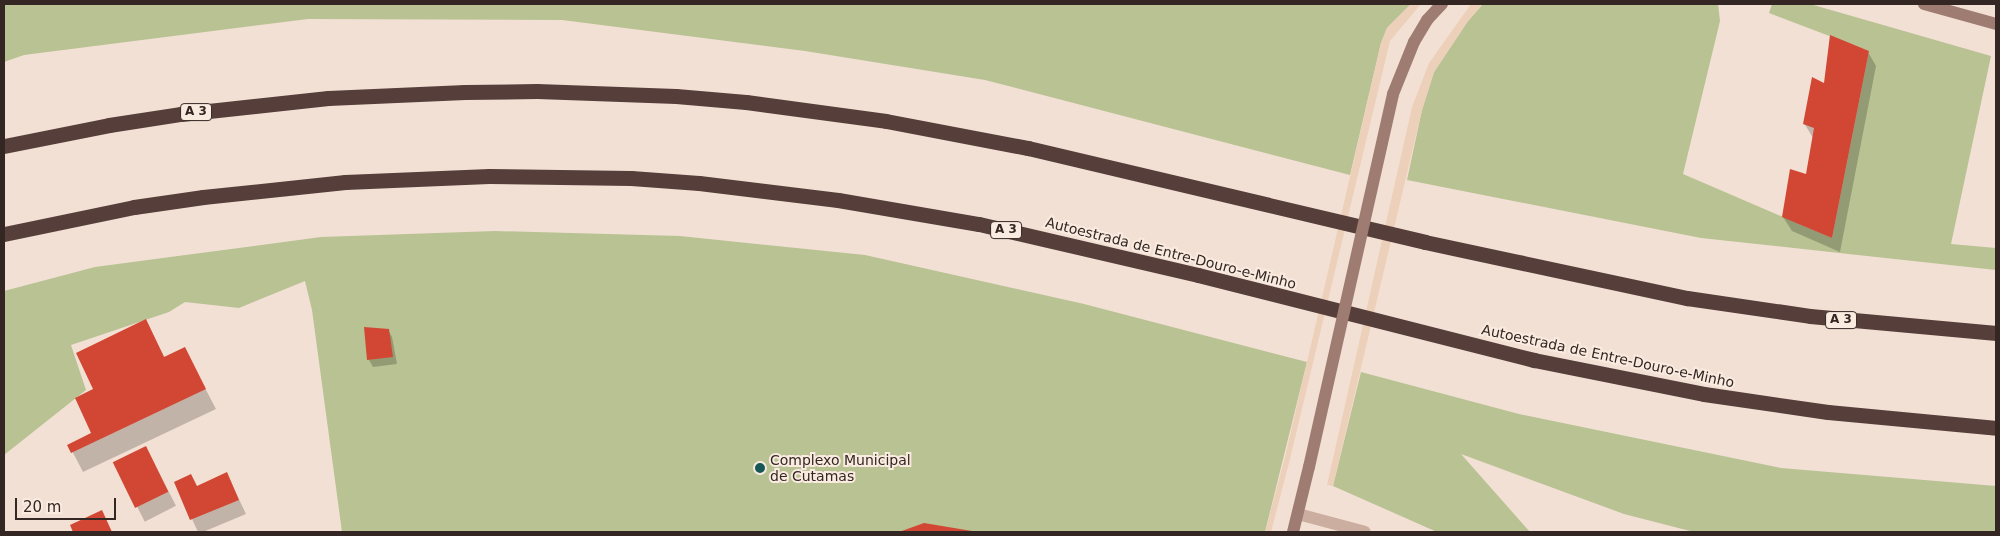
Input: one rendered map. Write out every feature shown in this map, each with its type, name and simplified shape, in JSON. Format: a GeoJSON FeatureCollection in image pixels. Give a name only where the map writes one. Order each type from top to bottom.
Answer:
{"type":"FeatureCollection","features":[{"type":"Feature","properties":{"kind":"highway","name":"A 3"},"geometry":{"type":"LineString","coordinates":[[4,146],[109,125],[191,113],[328,98],[537,91],[618,93],[738,101],[886,121],[1028,148],[1424,242],[1687,298],[1810,316],[1996,333]]}},
{"type":"Feature","properties":{"kind":"highway","name":"Autoestrada de Entre-Douro-e-Minho"},"geometry":{"type":"LineString","coordinates":[[4,234],[134,207],[203,197],[345,182],[489,176],[631,178],[699,183],[878,205],[978,224],[1198,275],[1534,360],[1704,394],[1828,412],[1996,428]]}},
{"type":"Feature","properties":{"kind":"street"},"geometry":{"type":"LineString","coordinates":[[1293,532],[1393,94],[1414,42],[1426,20],[1442,4]]}},
{"type":"Feature","properties":{"kind":"street"},"geometry":{"type":"LineString","coordinates":[[1924,4],[1996,24]]}},
{"type":"Feature","properties":{"kind":"street"},"geometry":{"type":"LineString","coordinates":[[1298,514],[1365,532]]}},
{"type":"Feature","properties":{"kind":"green space"},"geometry":{"type":"Polygon","coordinates":[[[4,4],[1411,4],[1387,28],[1381,43],[1350,175],[985,80],[805,51],[562,20],[308,19],[24,55],[4,62],[4,4]]]}},
{"type":"Feature","properties":{"kind":"green space"},"geometry":{"type":"Polygon","coordinates":[[[1483,4],[1718,4],[1720,21],[1683,174],[1832,238],[1869,51],[1769,13],[1772,4],[1810,4],[1991,56],[1951,244],[1996,248],[1996,270],[1701,238],[1407,180],[1422,110],[1434,72],[1468,21],[1483,4]]]}},
{"type":"Feature","properties":{"kind":"green space","name":"Complexo Municipal de Cutamas"},"geometry":{"type":"Polygon","coordinates":[[[495,231],[680,236],[865,255],[1084,304],[1307,362],[1265,532],[342,532],[312,310],[305,281],[239,308],[185,302],[169,312],[71,345],[86,390],[4,455],[4,291],[95,267],[321,237],[495,231]]]}},
{"type":"Feature","properties":{"kind":"green space"},"geometry":{"type":"Polygon","coordinates":[[[1361,372],[1519,414],[1781,468],[1996,486],[1996,532],[1694,532],[1624,514],[1461,454],[1530,532],[1437,532],[1333,486],[1361,372]]]}},
{"type":"Feature","properties":{"kind":"shaded area"},"geometry":{"type":"Polygon","coordinates":[[[1411,4],[1421,4],[1390,41],[1290,459],[1271,532],[1265,532],[1285,457],[1381,43],[1387,28],[1411,4]]]}},
{"type":"Feature","properties":{"kind":"shaded area"},"geometry":{"type":"Polygon","coordinates":[[[1471,4],[1483,4],[1468,21],[1434,72],[1422,110],[1333,486],[1327,485],[1412,107],[1429,63],[1471,4]]]}},
{"type":"Feature","properties":{"kind":"building"},"geometry":{"type":"Polygon","coordinates":[[[1830,35],[1869,51],[1832,238],[1782,217],[1790,169],[1806,174],[1814,128],[1803,124],[1812,77],[1824,83],[1830,35]]]}},
{"type":"Feature","properties":{"kind":"building"},"geometry":{"type":"Polygon","coordinates":[[[146,319],[164,357],[185,347],[206,389],[71,453],[67,445],[91,433],[75,398],[93,389],[76,353],[146,319]]]}},
{"type":"Feature","properties":{"kind":"building"},"geometry":{"type":"Polygon","coordinates":[[[364,327],[389,329],[393,357],[367,360],[364,327]]]}},
{"type":"Feature","properties":{"kind":"building"},"geometry":{"type":"Polygon","coordinates":[[[146,446],[168,492],[135,508],[113,462],[146,446]]]}},
{"type":"Feature","properties":{"kind":"building"},"geometry":{"type":"Polygon","coordinates":[[[227,472],[239,500],[190,520],[174,482],[191,474],[197,486],[227,472]]]}},
{"type":"Feature","properties":{"kind":"building"},"geometry":{"type":"Polygon","coordinates":[[[102,510],[112,532],[73,532],[70,525],[102,510]]]}},
{"type":"Feature","properties":{"kind":"building"},"geometry":{"type":"Polygon","coordinates":[[[924,523],[972,531],[972,532],[899,532],[924,523]]]}},
{"type":"Feature","properties":{"kind":"place","name":"Complexo Municipal de Cutamas"},"geometry":{"type":"Point","coordinates":[760,468]}}]}
